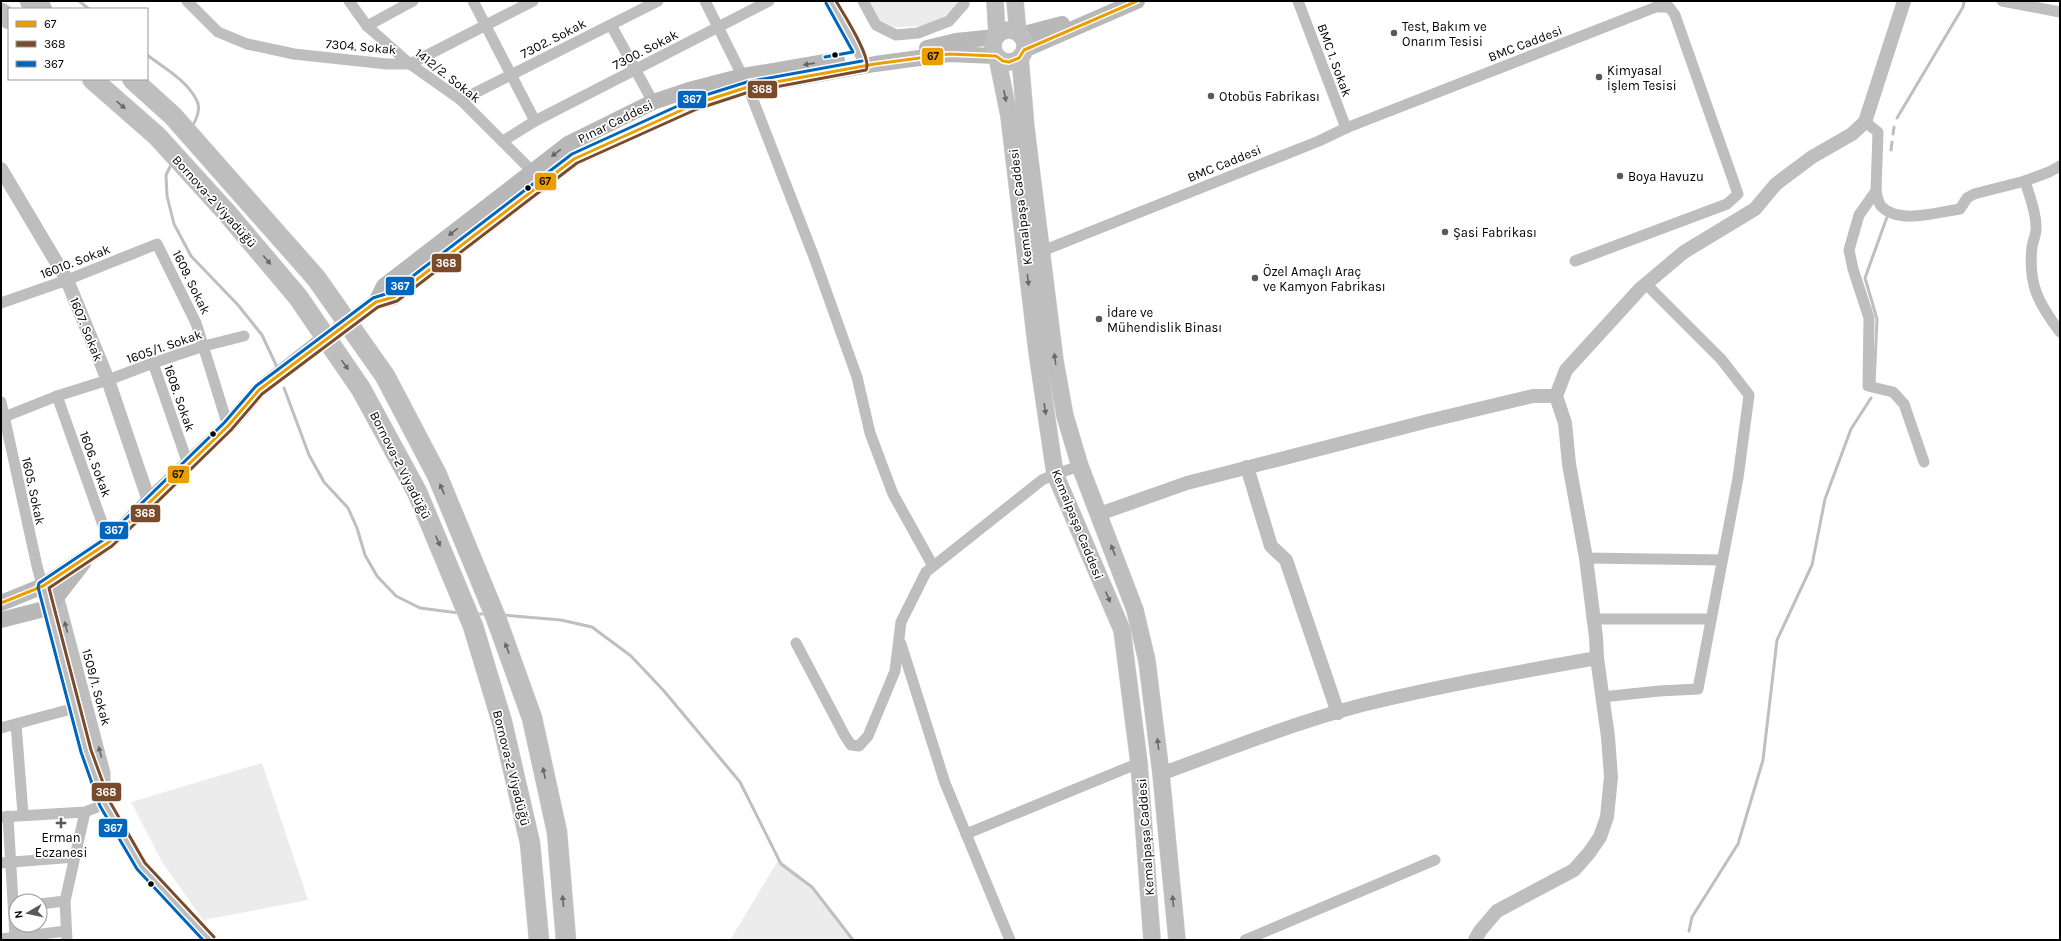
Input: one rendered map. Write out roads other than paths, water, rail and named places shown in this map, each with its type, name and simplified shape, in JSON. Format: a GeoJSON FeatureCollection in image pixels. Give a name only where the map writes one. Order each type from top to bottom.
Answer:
{"type":"FeatureCollection","features":[{"type":"Feature","properties":{"kind":"highway"},"geometry":{"type":"LineString","coordinates":[[30,1],[40,8]]}},
{"type":"Feature","properties":{"kind":"highway","name":"Bornova-2 Viyadüğü"},"geometry":{"type":"LineString","coordinates":[[93,80],[157,136],[228,212],[298,297],[361,389],[417,492],[473,626],[502,722],[530,843],[539,940]]}},
{"type":"Feature","properties":{"kind":"highway","name":"Bornova-2 Viyadüğü"},"geometry":{"type":"LineString","coordinates":[[133,80],[173,116],[316,278],[385,376],[437,475],[496,618],[532,718],[557,832],[566,940]]}},
{"type":"Feature","properties":{"kind":"main road","name":"Kemalpaşa Caddesi"},"geometry":{"type":"LineString","coordinates":[[995,1],[996,36],[993,46],[997,57],[1009,116],[1037,352],[1055,474],[1122,630],[1139,763],[1152,940]]}},
{"type":"Feature","properties":{"kind":"main road","name":"Kemalpaşa Caddesi"},"geometry":{"type":"LineString","coordinates":[[1015,1],[1021,44],[1026,128],[1058,377],[1065,416],[1080,466],[1136,610],[1147,661],[1162,774],[1177,940]]}},
{"type":"Feature","properties":{"kind":"main road"},"geometry":{"type":"LineString","coordinates":[[997,57],[1009,62],[1021,44],[1049,29],[1078,19],[1119,1]]}},
{"type":"Feature","properties":{"kind":"main road"},"geometry":{"type":"LineString","coordinates":[[1021,44],[1137,1]]}},
{"type":"Feature","properties":{"kind":"main road"},"geometry":{"type":"LineString","coordinates":[[862,61],[956,42],[996,36],[1007,30],[1021,44]]}},
{"type":"Feature","properties":{"kind":"main road","name":"Pınar Caddesi"},"geometry":{"type":"LineString","coordinates":[[376,302],[384,286],[568,144],[653,102],[689,90],[746,82],[862,61],[949,54],[997,57]]}},
{"type":"Feature","properties":{"kind":"main road","name":"Pınar Caddesi"},"geometry":{"type":"LineString","coordinates":[[362,312],[376,302],[394,297],[574,159],[746,82]]}},
{"type":"Feature","properties":{"kind":"main road"},"geometry":{"type":"LineString","coordinates":[[1,602],[49,582],[86,559],[109,542],[149,501],[228,426],[259,390],[317,344]]}},
{"type":"Feature","properties":{"kind":"main road"},"geometry":{"type":"LineString","coordinates":[[1,620],[53,602],[86,559]]}},
{"type":"Feature","properties":{"kind":"street","name":"7304. Sokak"},"geometry":{"type":"LineString","coordinates":[[187,1],[218,32],[247,44],[294,54],[387,64],[410,64],[533,1]]}},
{"type":"Feature","properties":{"kind":"street","name":"1412/2. Sokak"},"geometry":{"type":"LineString","coordinates":[[349,1],[367,26],[410,64],[461,100],[532,171]]}},
{"type":"Feature","properties":{"kind":"street"},"geometry":{"type":"LineString","coordinates":[[367,26],[413,1]]}},
{"type":"Feature","properties":{"kind":"street"},"geometry":{"type":"LineString","coordinates":[[473,1],[484,25],[535,121]]}},
{"type":"Feature","properties":{"kind":"street","name":"7302. Sokak"},"geometry":{"type":"LineString","coordinates":[[461,100],[658,1]]}},
{"type":"Feature","properties":{"kind":"street"},"geometry":{"type":"LineString","coordinates":[[705,1],[746,82],[814,257],[857,377],[870,433],[893,494],[933,566]]}},
{"type":"Feature","properties":{"kind":"street","name":"7300. Sokak"},"geometry":{"type":"LineString","coordinates":[[502,141],[535,121],[769,1]]}},
{"type":"Feature","properties":{"kind":"street"},"geometry":{"type":"LineString","coordinates":[[830,1],[862,61]]}},
{"type":"Feature","properties":{"kind":"street"},"geometry":{"type":"LineString","coordinates":[[863,1],[876,25],[896,35],[918,33],[949,21],[964,4],[964,1]]}},
{"type":"Feature","properties":{"kind":"street","name":"BMC 1. Sokak"},"geometry":{"type":"LineString","coordinates":[[1298,1],[1346,128]]}},
{"type":"Feature","properties":{"kind":"street"},"geometry":{"type":"LineString","coordinates":[[1475,940],[1480,931],[1497,911],[1574,870],[1589,853],[1600,837],[1607,817],[1611,777],[1586,558],[1569,464],[1565,423],[1556,396],[1566,370],[1646,284],[1684,252],[1755,209],[1776,184],[1812,157],[1852,134],[1865,122],[1904,1]]}},
{"type":"Feature","properties":{"kind":"street"},"geometry":{"type":"LineString","coordinates":[[2002,1],[2060,12]]}},
{"type":"Feature","properties":{"kind":"street","name":"BMC Caddesi"},"geometry":{"type":"LineString","coordinates":[[1042,251],[1319,141],[1346,128],[1656,7],[1669,8],[1674,15],[1738,194],[1727,204],[1575,261]]}},
{"type":"Feature","properties":{"kind":"street"},"geometry":{"type":"LineString","coordinates":[[611,25],[634,70],[653,102]]}},
{"type":"Feature","properties":{"kind":"street"},"geometry":{"type":"LineString","coordinates":[[1865,122],[1878,132],[1876,191],[1880,204],[1887,211],[1896,215],[1914,215],[1960,209],[1967,198],[1974,194],[2025,181],[2050,172],[2060,166]]}},
{"type":"Feature","properties":{"kind":"street","name":"1607. Sokak"},"geometry":{"type":"LineString","coordinates":[[1,169],[67,280],[108,380],[149,501]]}},
{"type":"Feature","properties":{"kind":"street"},"geometry":{"type":"LineString","coordinates":[[2025,181],[2036,226],[2032,246],[2030,276],[2048,316],[2060,332]]}},
{"type":"Feature","properties":{"kind":"street"},"geometry":{"type":"LineString","coordinates":[[1876,191],[1859,215],[1849,250],[1853,269],[1869,318],[1868,386],[1892,392],[1904,404],[1924,462]]}},
{"type":"Feature","properties":{"kind":"street","name":"16010. Sokak"},"geometry":{"type":"LineString","coordinates":[[1,303],[67,280],[157,244]]}},
{"type":"Feature","properties":{"kind":"street","name":"1609. Sokak"},"geometry":{"type":"LineString","coordinates":[[157,244],[196,323],[228,426]]}},
{"type":"Feature","properties":{"kind":"street"},"geometry":{"type":"LineString","coordinates":[[1602,697],[1659,691],[1698,689],[1710,619],[1738,478],[1749,395],[1721,359],[1646,284]]}},
{"type":"Feature","properties":{"kind":"street","name":"1605/1. Sokak"},"geometry":{"type":"LineString","coordinates":[[4,417],[57,396],[108,380],[153,363],[204,346],[244,336]]}},
{"type":"Feature","properties":{"kind":"street","name":"1608. Sokak"},"geometry":{"type":"LineString","coordinates":[[153,363],[188,464]]}},
{"type":"Feature","properties":{"kind":"street","name":"1606. Sokak"},"geometry":{"type":"LineString","coordinates":[[57,396],[109,542]]}},
{"type":"Feature","properties":{"kind":"street"},"geometry":{"type":"LineString","coordinates":[[1099,514],[1187,483],[1247,467],[1533,396],[1556,396]]}},
{"type":"Feature","properties":{"kind":"street","name":"1605. Sokak"},"geometry":{"type":"LineString","coordinates":[[1,402],[32,546],[49,582]]}},
{"type":"Feature","properties":{"kind":"street"},"geometry":{"type":"LineString","coordinates":[[796,643],[845,736],[851,745],[860,746],[868,736],[895,671],[901,622],[926,572],[1042,480],[1080,466]]}},
{"type":"Feature","properties":{"kind":"street"},"geometry":{"type":"LineString","coordinates":[[1247,467],[1272,546],[1286,560],[1338,713]]}},
{"type":"Feature","properties":{"kind":"street"},"geometry":{"type":"LineString","coordinates":[[1586,558],[1722,560]]}},
{"type":"Feature","properties":{"kind":"street","name":"1509/1. Sokak"},"geometry":{"type":"LineString","coordinates":[[49,582],[75,708],[86,751],[105,804]]}},
{"type":"Feature","properties":{"kind":"street","name":"1509/1. Sokak"},"geometry":{"type":"LineString","coordinates":[[53,602],[105,773],[105,804]]}},
{"type":"Feature","properties":{"kind":"street"},"geometry":{"type":"LineString","coordinates":[[1592,619],[1710,619]]}},
{"type":"Feature","properties":{"kind":"street"},"geometry":{"type":"LineString","coordinates":[[899,640],[945,783],[1010,940]]}},
{"type":"Feature","properties":{"kind":"street"},"geometry":{"type":"LineString","coordinates":[[1162,774],[1281,730],[1362,706],[1507,674],[1597,658]]}},
{"type":"Feature","properties":{"kind":"street"},"geometry":{"type":"LineString","coordinates":[[1,728],[75,708]]}},
{"type":"Feature","properties":{"kind":"street"},"geometry":{"type":"LineString","coordinates":[[16,724],[23,814]]}},
{"type":"Feature","properties":{"kind":"street"},"geometry":{"type":"LineString","coordinates":[[966,834],[1139,763]]}},
{"type":"Feature","properties":{"kind":"street"},"geometry":{"type":"LineString","coordinates":[[11,893],[5,863],[5,816],[85,812],[105,804],[142,866],[210,940]]}},
{"type":"Feature","properties":{"kind":"street"},"geometry":{"type":"LineString","coordinates":[[1,939],[66,935],[65,901],[85,812]]}},
{"type":"Feature","properties":{"kind":"street"},"geometry":{"type":"LineString","coordinates":[[5,863],[75,857]]}},
{"type":"Feature","properties":{"kind":"street"},"geometry":{"type":"LineString","coordinates":[[1245,940],[1435,860]]}},
{"type":"Feature","properties":{"kind":"street"},"geometry":{"type":"LineString","coordinates":[[48,903],[65,901]]}},
{"type":"Feature","properties":{"kind":"street"},"geometry":{"type":"LineString","coordinates":[[15,933],[15,937]]}},
{"type":"Feature","properties":{"kind":"waterway"},"geometry":{"type":"LineString","coordinates":[[79,1],[88,8]]}},
{"type":"Feature","properties":{"kind":"waterway"},"geometry":{"type":"LineString","coordinates":[[1897,118],[1963,7],[1964,2]]}},
{"type":"Feature","properties":{"kind":"waterway"},"geometry":{"type":"LineString","coordinates":[[148,56],[175,75],[193,94],[198,104],[198,111],[192,127]]}},
{"type":"Feature","properties":{"kind":"waterway"},"geometry":{"type":"LineString","coordinates":[[1893,134],[1894,127]]}},
{"type":"Feature","properties":{"kind":"waterway"},"geometry":{"type":"LineString","coordinates":[[1891,150],[1892,142]]}},
{"type":"Feature","properties":{"kind":"waterway"},"geometry":{"type":"LineString","coordinates":[[172,163],[166,175],[167,196],[174,224],[191,256],[238,305],[262,335],[277,367]]}},
{"type":"Feature","properties":{"kind":"waterway"},"geometry":{"type":"LineString","coordinates":[[1874,386],[1877,319],[1865,278],[1887,217]]}},
{"type":"Feature","properties":{"kind":"waterway"},"geometry":{"type":"LineString","coordinates":[[284,388],[309,455],[324,482],[348,508],[357,528],[365,555],[377,576],[396,596],[420,608],[459,613]]}},
{"type":"Feature","properties":{"kind":"waterway"},"geometry":{"type":"LineString","coordinates":[[1689,931],[1692,917],[1738,844],[1763,760],[1777,640],[1812,565],[1825,499],[1851,429],[1871,398]]}},
{"type":"Feature","properties":{"kind":"waterway"},"geometry":{"type":"LineString","coordinates":[[475,614],[487,614]]}},
{"type":"Feature","properties":{"kind":"waterway"},"geometry":{"type":"LineString","coordinates":[[503,615],[561,620],[592,627],[631,656],[664,691],[740,782],[781,864],[812,887],[853,940]]}},
{"type":"Feature","properties":{"kind":"tunnel"},"geometry":{"type":"LineString","coordinates":[[317,344],[356,316]]}},
{"type":"Feature","properties":{"kind":"place","name":"Test, Bakım ve Onarım Tesisi"},"geometry":{"type":"Point","coordinates":[1394,33]}},
{"type":"Feature","properties":{"kind":"place","name":"Kimyasal İşlem Tesisi"},"geometry":{"type":"Point","coordinates":[1599,77]}},
{"type":"Feature","properties":{"kind":"place","name":"Otobüs Fabrikası"},"geometry":{"type":"Point","coordinates":[1211,96]}},
{"type":"Feature","properties":{"kind":"place","name":"Boya Havuzu"},"geometry":{"type":"Point","coordinates":[1620,176]}},
{"type":"Feature","properties":{"kind":"place","name":"Şasi Fabrikası"},"geometry":{"type":"Point","coordinates":[1445,232]}},
{"type":"Feature","properties":{"kind":"place","name":"Özel Amaçlı Araç ve Kamyon Fabrikası"},"geometry":{"type":"Point","coordinates":[1255,278]}},
{"type":"Feature","properties":{"kind":"place","name":"İdare ve Mühendislik Binası"},"geometry":{"type":"Point","coordinates":[1099,319]}},
{"type":"Feature","properties":{"kind":"place","name":"Erman Eczanesi"},"geometry":{"type":"Point","coordinates":[61,823]}}]}
